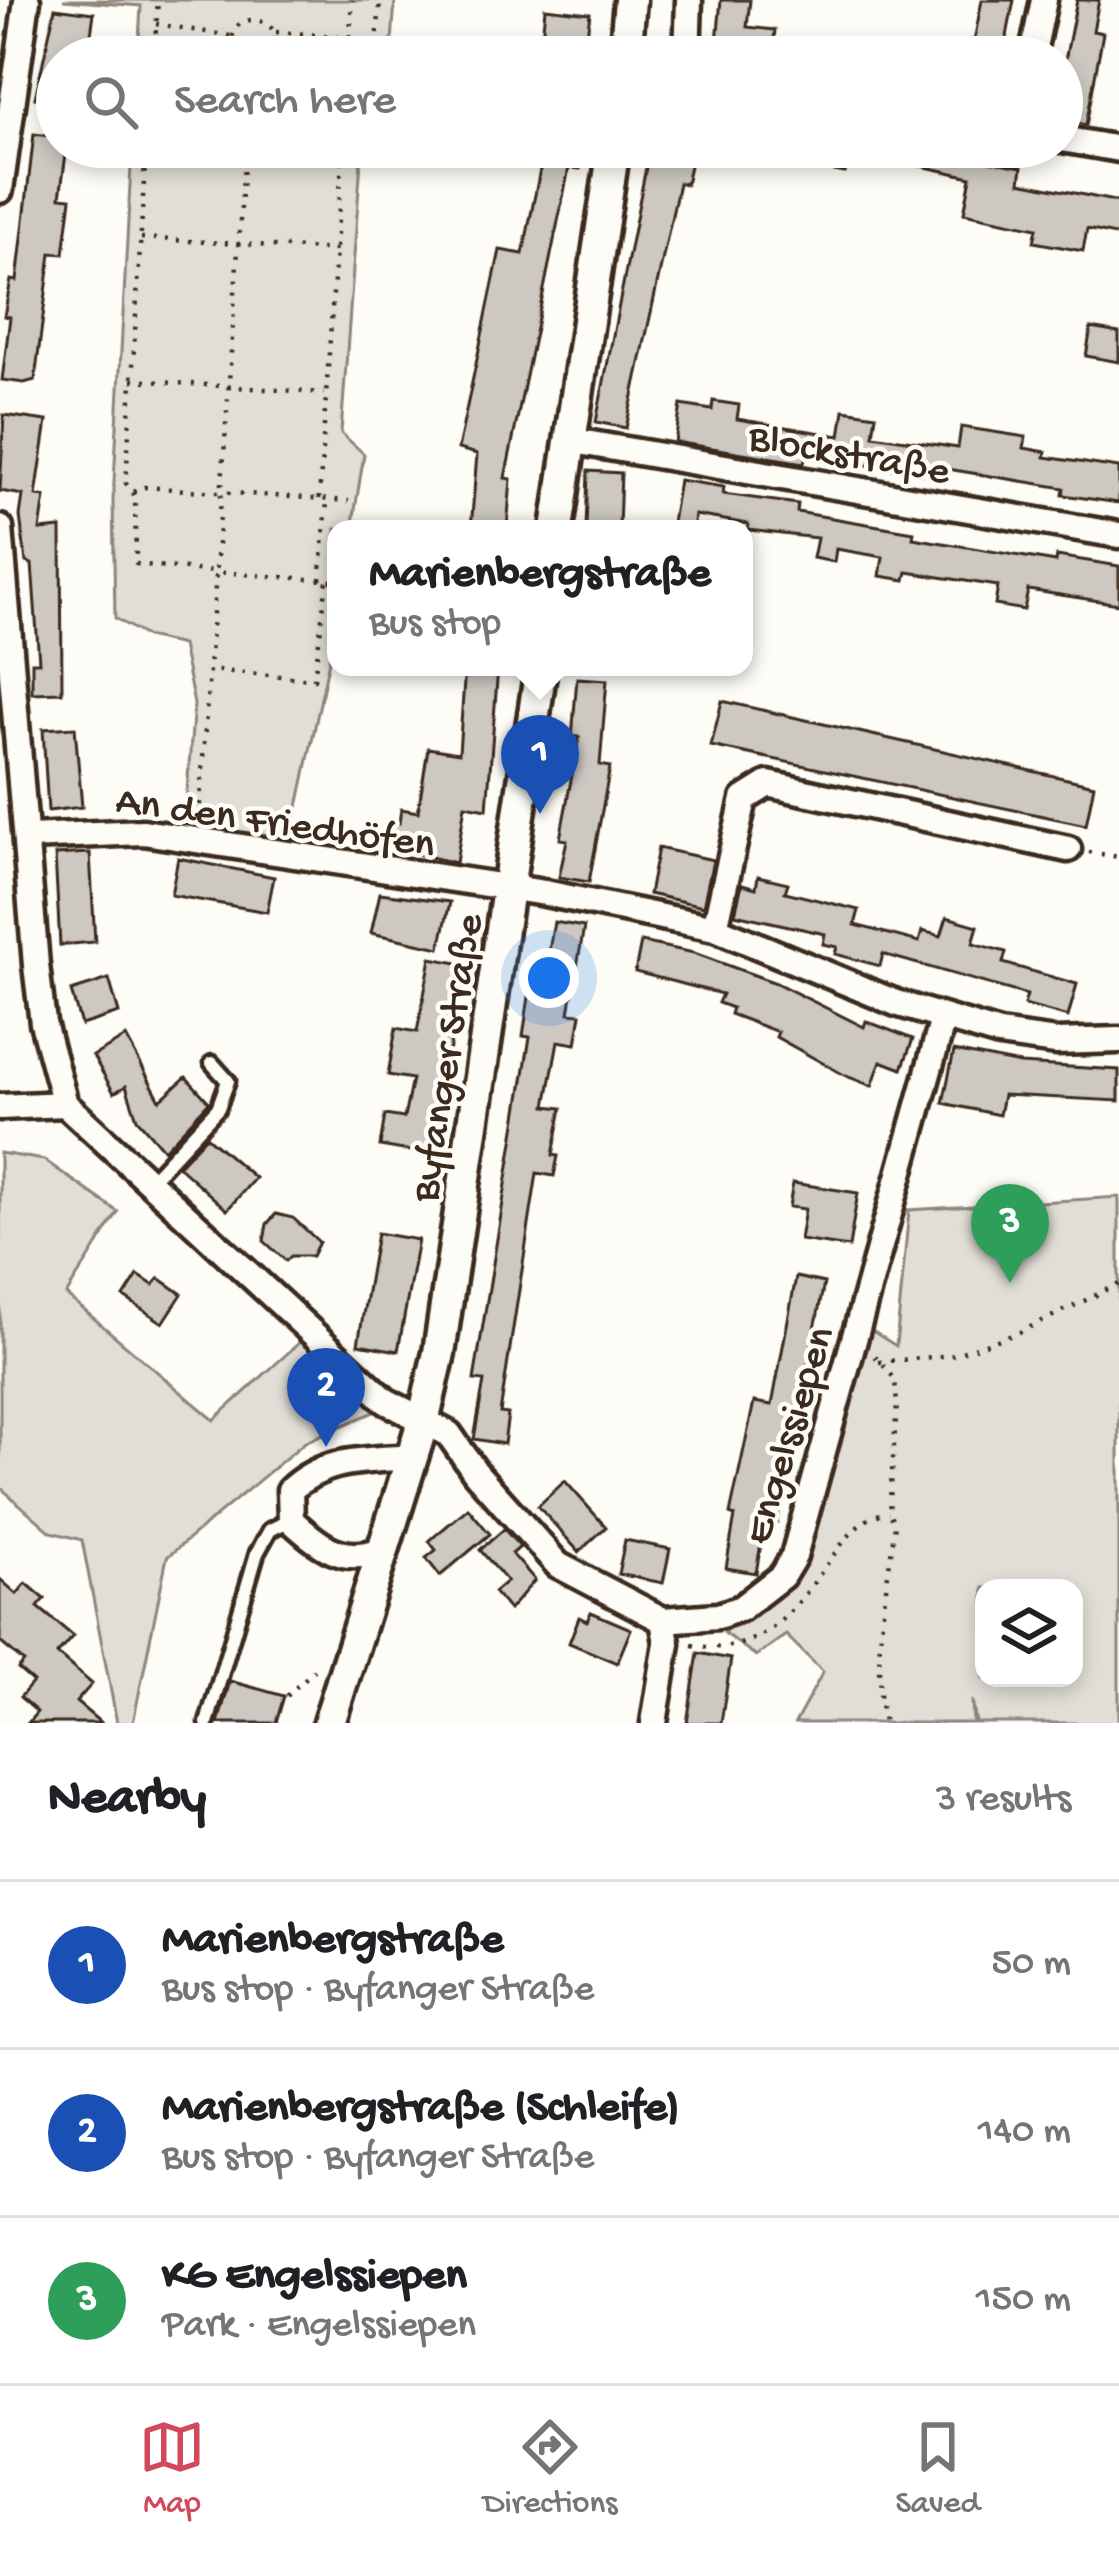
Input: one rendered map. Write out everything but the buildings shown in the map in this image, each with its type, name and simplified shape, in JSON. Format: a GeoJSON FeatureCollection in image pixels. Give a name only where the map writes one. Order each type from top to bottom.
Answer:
{"type":"FeatureCollection","features":[{"type":"Feature","properties":{"kind":"street"},"geometry":{"type":"LineString","coordinates":[[0,190],[27,0]]}},
{"type":"Feature","properties":{"kind":"street"},"geometry":{"type":"LineString","coordinates":[[627,36],[630,0]]}},
{"type":"Feature","properties":{"kind":"street"},"geometry":{"type":"LineString","coordinates":[[688,36],[689,0]]}},
{"type":"Feature","properties":{"kind":"street"},"geometry":{"type":"LineString","coordinates":[[1036,36],[1044,0]]}},
{"type":"Feature","properties":{"kind":"street"},"geometry":{"type":"LineString","coordinates":[[1083,143],[1119,149]]}},
{"type":"Feature","properties":{"kind":"street"},"geometry":{"type":"LineString","coordinates":[[558,520],[611,168]]}},
{"type":"Feature","properties":{"kind":"street","name":"Blockstraße"},"geometry":{"type":"LineString","coordinates":[[568,440],[1119,535]]}},
{"type":"Feature","properties":{"kind":"street"},"geometry":{"type":"LineString","coordinates":[[0,528],[41,1004],[65,1104],[386,1401],[448,1434],[488,1488],[558,1565],[663,1620],[667,1643],[654,1723]]}},
{"type":"Feature","properties":{"kind":"street","name":"Byfanger Straße"},"geometry":{"type":"LineString","coordinates":[[329,1723],[423,1422],[512,890],[540,676]]}},
{"type":"Feature","properties":{"kind":"street"},"geometry":{"type":"LineString","coordinates":[[715,928],[745,799],[768,784],[1068,849]]}},
{"type":"Feature","properties":{"kind":"street","name":"An den Friedhöfen"},"geometry":{"type":"LineString","coordinates":[[28,837],[108,831],[512,890],[715,928],[944,1019],[1056,1042],[1119,1040]]}},
{"type":"Feature","properties":{"kind":"street","name":"Engelssiepen"},"geometry":{"type":"LineString","coordinates":[[663,1620],[718,1616],[742,1608],[782,1576],[794,1556],[944,1019]]}},
{"type":"Feature","properties":{"kind":"street"},"geometry":{"type":"LineString","coordinates":[[0,1107],[65,1104]]}},
{"type":"Feature","properties":{"kind":"street"},"geometry":{"type":"LineString","coordinates":[[381,1550],[352,1558],[330,1552],[291,1520],[290,1490],[308,1473],[340,1462],[412,1457]]}},
{"type":"Feature","properties":{"kind":"lane"},"geometry":{"type":"LineString","coordinates":[[148,1183],[218,1108],[228,1081],[212,1063]]}},
{"type":"Feature","properties":{"kind":"lane"},"geometry":{"type":"LineString","coordinates":[[208,1723],[257,1552],[270,1530],[291,1520]]}},
{"type":"Feature","properties":{"kind":"path"},"geometry":{"type":"LineString","coordinates":[[156,36],[158,0]]}},
{"type":"Feature","properties":{"kind":"path"},"geometry":{"type":"LineString","coordinates":[[350,36],[352,0]]}},
{"type":"Feature","properties":{"kind":"path"},"geometry":{"type":"LineString","coordinates":[[377,36],[380,0]]}},
{"type":"Feature","properties":{"kind":"path"},"geometry":{"type":"LineString","coordinates":[[157,24],[231,36],[241,19],[254,15],[268,20],[276,36]]}},
{"type":"Feature","properties":{"kind":"path"},"geometry":{"type":"LineString","coordinates":[[276,32],[335,36]]}},
{"type":"Feature","properties":{"kind":"path"},"geometry":{"type":"LineString","coordinates":[[145,168],[126,483],[133,492],[136,564],[327,580]]}},
{"type":"Feature","properties":{"kind":"path"},"geometry":{"type":"LineString","coordinates":[[197,841],[244,168]]}},
{"type":"Feature","properties":{"kind":"path"},"geometry":{"type":"LineString","coordinates":[[209,670],[314,679],[324,580],[325,393],[342,168]]}},
{"type":"Feature","properties":{"kind":"path"},"geometry":{"type":"LineString","coordinates":[[141,238],[336,250]]}},
{"type":"Feature","properties":{"kind":"path"},"geometry":{"type":"LineString","coordinates":[[132,380],[325,393]]}},
{"type":"Feature","properties":{"kind":"path"},"geometry":{"type":"LineString","coordinates":[[133,492],[144,487],[349,502]]}},
{"type":"Feature","properties":{"kind":"path"},"geometry":{"type":"LineString","coordinates":[[884,1723],[879,1695],[895,1525],[889,1513],[897,1405],[895,1379],[879,1363],[952,1355],[1018,1333],[1119,1284]]}},
{"type":"Feature","properties":{"kind":"path"},"geometry":{"type":"LineString","coordinates":[[287,1696],[314,1670]]}},
{"type":"Feature","properties":{"kind":"shaded area"},"geometry":{"type":"Polygon","coordinates":[[[63,0],[395,0],[392,36],[139,36],[141,6],[63,0]]]}},
{"type":"Feature","properties":{"kind":"shaded area"},"geometry":{"type":"Polygon","coordinates":[[[131,168],[360,168],[341,433],[364,454],[353,520],[327,520],[327,670],[291,840],[184,827],[194,704],[182,645],[147,637],[115,618],[113,500],[131,168]]]}},
{"type":"Feature","properties":{"kind":"shaded area"},"geometry":{"type":"Polygon","coordinates":[[[0,1153],[44,1160],[118,1212],[66,1295],[214,1420],[300,1342],[376,1411],[305,1442],[167,1557],[133,1723],[117,1723],[82,1540],[51,1532],[0,1487],[0,1153]]]}},
{"type":"Feature","properties":{"kind":"shaded area"},"geometry":{"type":"Polygon","coordinates":[[[1119,1197],[1119,1723],[976,1723],[972,1700],[973,1723],[795,1723],[823,1672],[786,1635],[756,1656],[724,1633],[802,1551],[866,1327],[896,1346],[909,1210],[1119,1197]]]}},
{"type":"Feature","properties":{"kind":"place","name":"Marienbergstraße"},"geometry":{"type":"Point","coordinates":[540,814]}},
{"type":"Feature","properties":{"kind":"place","name":"KG Engelssiepen"},"geometry":{"type":"Point","coordinates":[1010,1283]}},
{"type":"Feature","properties":{"kind":"place","name":"Marienbergstraße (Schleife)"},"geometry":{"type":"Point","coordinates":[326,1447]}}]}
